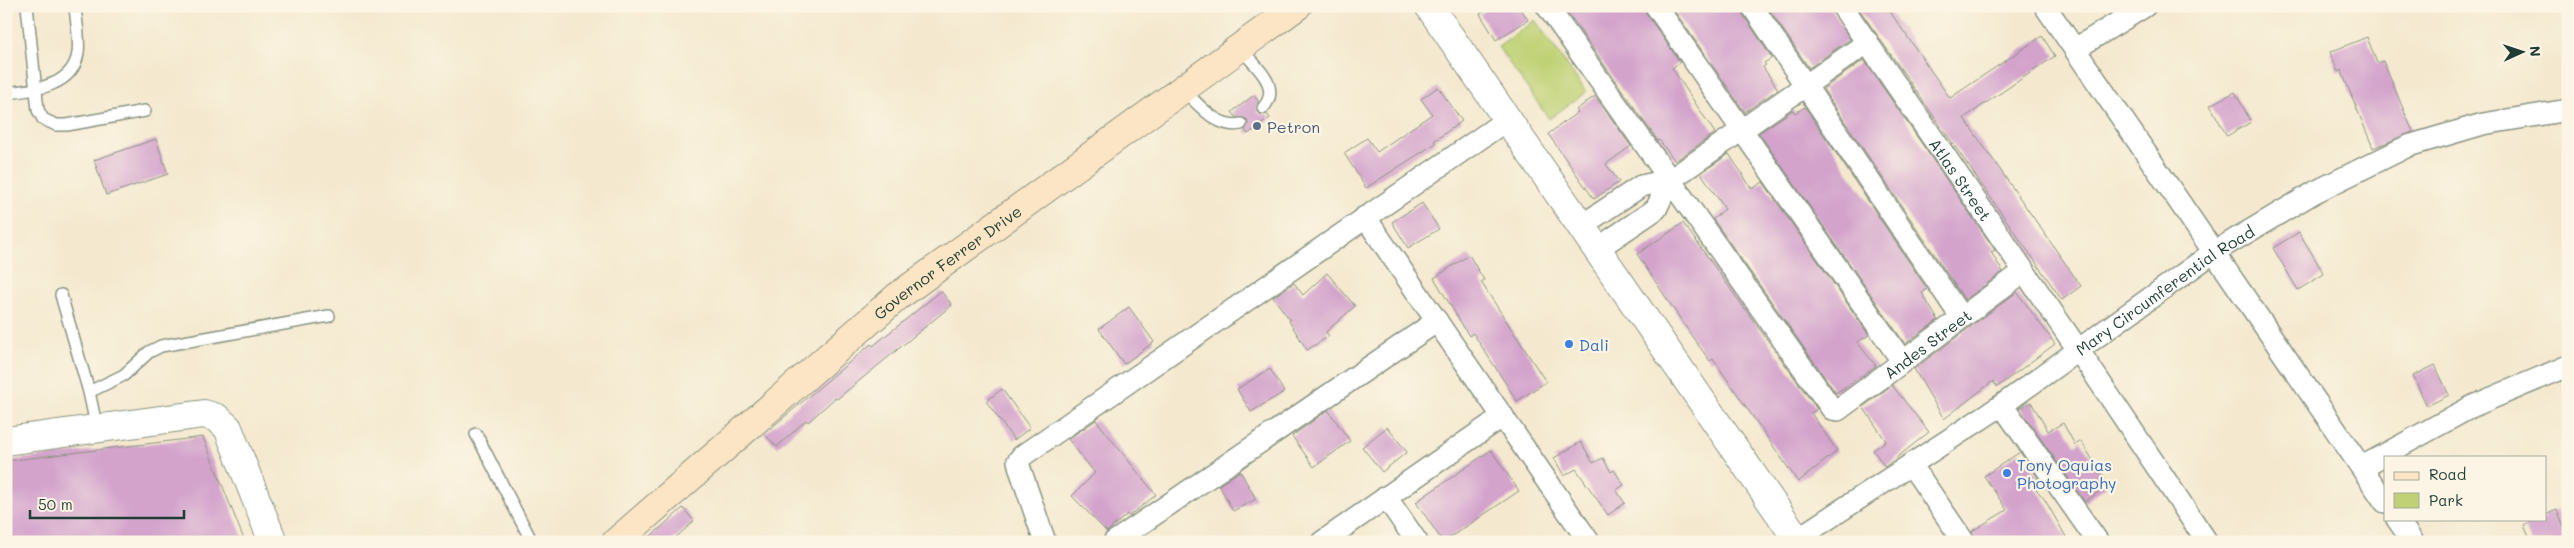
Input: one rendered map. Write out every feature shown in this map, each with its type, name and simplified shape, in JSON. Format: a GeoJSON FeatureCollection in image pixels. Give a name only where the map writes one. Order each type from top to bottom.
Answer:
{"type":"FeatureCollection","features":[{"type":"Feature","properties":{"kind":"main road","name":"Governor Ferrer Drive"},"geometry":{"type":"LineString","coordinates":[[616,542],[897,297],[1297,6]]}},
{"type":"Feature","properties":{"kind":"street"},"geometry":{"type":"LineString","coordinates":[[1429,6],[1796,541]]}},
{"type":"Feature","properties":{"kind":"street"},"geometry":{"type":"LineString","coordinates":[[1547,6],[1670,180]]}},
{"type":"Feature","properties":{"kind":"street"},"geometry":{"type":"LineString","coordinates":[[1656,6],[1902,361]]}},
{"type":"Feature","properties":{"kind":"street"},"geometry":{"type":"LineString","coordinates":[[1752,6],[1961,317]]}},
{"type":"Feature","properties":{"kind":"street","name":"Atlas Street"},"geometry":{"type":"LineString","coordinates":[[1842,6],[2079,351],[2207,542]]}},
{"type":"Feature","properties":{"kind":"street"},"geometry":{"type":"LineString","coordinates":[[2045,6],[2384,501]]}},
{"type":"Feature","properties":{"kind":"street"},"geometry":{"type":"LineString","coordinates":[[2075,49],[2146,6]]}},
{"type":"Feature","properties":{"kind":"street"},"geometry":{"type":"LineString","coordinates":[[1581,226],[1641,186],[1670,180],[1868,42]]}},
{"type":"Feature","properties":{"kind":"street","name":"Mary Circumferential Road"},"geometry":{"type":"LineString","coordinates":[[1796,541],[2002,405],[2214,252],[2315,192],[2408,146],[2483,124],[2568,110]]}},
{"type":"Feature","properties":{"kind":"street"},"geometry":{"type":"LineString","coordinates":[[1045,542],[1020,469],[1018,461],[1022,456],[1508,119]]}},
{"type":"Feature","properties":{"kind":"street"},"geometry":{"type":"LineString","coordinates":[[1597,249],[1656,209],[1670,180]]}},
{"type":"Feature","properties":{"kind":"street","name":"Andes Street"},"geometry":{"type":"LineString","coordinates":[[1670,180],[1830,408],[1838,410],[2023,272]]}},
{"type":"Feature","properties":{"kind":"street"},"geometry":{"type":"LineString","coordinates":[[1366,217],[1589,542]]}},
{"type":"Feature","properties":{"kind":"street"},"geometry":{"type":"LineString","coordinates":[[1114,542],[1437,320]]}},
{"type":"Feature","properties":{"kind":"street"},"geometry":{"type":"LineString","coordinates":[[2362,468],[2473,406],[2568,366]]}},
{"type":"Feature","properties":{"kind":"street"},"geometry":{"type":"LineString","coordinates":[[2002,405],[2098,542]]}},
{"type":"Feature","properties":{"kind":"street"},"geometry":{"type":"LineString","coordinates":[[6,441],[204,414],[217,418],[228,428],[273,542]]}},
{"type":"Feature","properties":{"kind":"street"},"geometry":{"type":"LineString","coordinates":[[1322,542],[1503,416]]}},
{"type":"Feature","properties":{"kind":"street"},"geometry":{"type":"LineString","coordinates":[[1912,466],[1964,542]]}},
{"type":"Feature","properties":{"kind":"street"},"geometry":{"type":"LineString","coordinates":[[1386,497],[1417,542]]}},
{"type":"Feature","properties":{"kind":"street"},"geometry":{"type":"LineString","coordinates":[[2398,520],[2413,542]]}},
{"type":"Feature","properties":{"kind":"lane"},"geometry":{"type":"LineString","coordinates":[[27,6],[38,110],[43,119],[56,125],[67,125],[145,111]]}},
{"type":"Feature","properties":{"kind":"lane"},"geometry":{"type":"LineString","coordinates":[[6,93],[37,90],[61,80],[74,68],[78,52],[75,6]]}},
{"type":"Feature","properties":{"kind":"lane"},"geometry":{"type":"LineString","coordinates":[[1240,48],[1270,84],[1271,93],[1269,101],[1263,108]]}},
{"type":"Feature","properties":{"kind":"lane"},"geometry":{"type":"LineString","coordinates":[[1183,90],[1220,123],[1230,126],[1241,124]]}},
{"type":"Feature","properties":{"kind":"lane"},"geometry":{"type":"LineString","coordinates":[[62,295],[89,392],[97,429]]}},
{"type":"Feature","properties":{"kind":"lane"},"geometry":{"type":"LineString","coordinates":[[89,392],[124,375],[149,352],[161,346],[329,316]]}},
{"type":"Feature","properties":{"kind":"lane"},"geometry":{"type":"LineString","coordinates":[[476,434],[532,542]]}},
{"type":"Feature","properties":{"kind":"green space"},"geometry":{"type":"Polygon","coordinates":[[[1535,20],[1586,92],[1549,119],[1498,47],[1535,20]]]}},
{"type":"Feature","properties":{"kind":"building"},"geometry":{"type":"Polygon","coordinates":[[[1491,6],[1519,6],[1528,20],[1496,40],[1480,14],[1491,6]]]}},
{"type":"Feature","properties":{"kind":"building"},"geometry":{"type":"Polygon","coordinates":[[[1563,6],[1644,6],[1646,13],[1680,62],[1672,68],[1715,133],[1675,161],[1658,141],[1563,6]]]}},
{"type":"Feature","properties":{"kind":"building"},"geometry":{"type":"Polygon","coordinates":[[[1671,6],[1740,6],[1742,13],[1772,58],[1764,63],[1766,65],[1763,67],[1778,89],[1745,112],[1671,6]]]}},
{"type":"Feature","properties":{"kind":"building"},"geometry":{"type":"Polygon","coordinates":[[[1767,6],[1830,6],[1850,39],[1809,68],[1767,6]]]}},
{"type":"Feature","properties":{"kind":"building"},"geometry":{"type":"Polygon","coordinates":[[[1857,6],[1886,6],[1950,98],[2042,36],[2055,56],[1964,118],[2081,286],[2062,300],[1857,6]]]}},
{"type":"Feature","properties":{"kind":"building"},"geometry":{"type":"Polygon","coordinates":[[[2367,37],[2377,63],[2383,61],[2413,132],[2373,148],[2341,70],[2338,72],[2330,52],[2367,37]]]}},
{"type":"Feature","properties":{"kind":"building"},"geometry":{"type":"Polygon","coordinates":[[[1864,60],[1995,250],[1991,252],[2003,272],[1965,300],[1823,89],[1864,60]]]}},
{"type":"Feature","properties":{"kind":"building"},"geometry":{"type":"Polygon","coordinates":[[[1438,87],[1462,121],[1434,141],[1436,143],[1366,188],[1344,153],[1367,138],[1377,152],[1432,114],[1421,99],[1438,87]]]}},
{"type":"Feature","properties":{"kind":"building"},"geometry":{"type":"Polygon","coordinates":[[[2235,92],[2251,122],[2227,136],[2210,105],[2235,92]]]}},
{"type":"Feature","properties":{"kind":"building"},"geometry":{"type":"Polygon","coordinates":[[[1254,95],[1258,101],[1257,112],[1262,115],[1267,114],[1270,118],[1248,134],[1245,130],[1248,124],[1247,119],[1236,117],[1232,112],[1254,95]]]}},
{"type":"Feature","properties":{"kind":"building"},"geometry":{"type":"Polygon","coordinates":[[[1595,96],[1631,146],[1606,164],[1619,182],[1594,199],[1548,134],[1578,112],[1576,110],[1595,96]]]}},
{"type":"Feature","properties":{"kind":"building"},"geometry":{"type":"Polygon","coordinates":[[[1805,107],[1927,289],[1922,293],[1938,320],[1905,344],[1759,133],[1793,110],[1795,113],[1805,107]]]}},
{"type":"Feature","properties":{"kind":"building"},"geometry":{"type":"Polygon","coordinates":[[[156,139],[168,174],[106,195],[94,160],[156,139]]]}},
{"type":"Feature","properties":{"kind":"building"},"geometry":{"type":"Polygon","coordinates":[[[1729,154],[1752,189],[1763,182],[1869,335],[1857,342],[1876,366],[1836,393],[1713,219],[1725,209],[1701,173],[1729,154]]]}},
{"type":"Feature","properties":{"kind":"building"},"geometry":{"type":"Polygon","coordinates":[[[1422,203],[1439,229],[1408,248],[1392,222],[1422,203]]]}},
{"type":"Feature","properties":{"kind":"building"},"geometry":{"type":"Polygon","coordinates":[[[1683,223],[1817,409],[1811,413],[1837,451],[1798,482],[1713,359],[1710,361],[1693,338],[1637,254],[1683,223]]]}},
{"type":"Feature","properties":{"kind":"building"},"geometry":{"type":"Polygon","coordinates":[[[2299,232],[2324,274],[2298,290],[2273,248],[2299,232]]]}},
{"type":"Feature","properties":{"kind":"building"},"geometry":{"type":"Polygon","coordinates":[[[1469,255],[1484,280],[1481,282],[1546,382],[1517,401],[1473,333],[1469,336],[1434,278],[1469,255]]]}},
{"type":"Feature","properties":{"kind":"building"},"geometry":{"type":"Polygon","coordinates":[[[1327,273],[1355,306],[1326,332],[1329,336],[1307,350],[1290,320],[1273,297],[1294,283],[1303,295],[1327,273]]]}},
{"type":"Feature","properties":{"kind":"building"},"geometry":{"type":"Polygon","coordinates":[[[941,291],[952,305],[837,399],[835,398],[808,422],[806,420],[777,447],[764,434],[871,344],[873,346],[941,291]]]}},
{"type":"Feature","properties":{"kind":"building"},"geometry":{"type":"Polygon","coordinates":[[[2017,292],[2055,344],[1997,387],[1993,381],[1944,419],[1914,369],[2017,292]]]}},
{"type":"Feature","properties":{"kind":"building"},"geometry":{"type":"Polygon","coordinates":[[[1129,307],[1154,342],[1124,364],[1099,329],[1129,307]]]}},
{"type":"Feature","properties":{"kind":"building"},"geometry":{"type":"Polygon","coordinates":[[[2435,365],[2449,395],[2427,406],[2413,376],[2435,365]]]}},
{"type":"Feature","properties":{"kind":"building"},"geometry":{"type":"Polygon","coordinates":[[[1270,369],[1284,392],[1251,412],[1237,389],[1270,369]]]}},
{"type":"Feature","properties":{"kind":"building"},"geometry":{"type":"Polygon","coordinates":[[[1892,385],[1929,432],[1885,467],[1873,450],[1886,441],[1863,407],[1892,385]]]}},
{"type":"Feature","properties":{"kind":"building"},"geometry":{"type":"Polygon","coordinates":[[[1002,389],[1030,428],[1014,440],[986,401],[1002,389]]]}},
{"type":"Feature","properties":{"kind":"building"},"geometry":{"type":"Polygon","coordinates":[[[2031,402],[2048,431],[2063,423],[2075,445],[2081,441],[2108,485],[2085,502],[2019,408],[2031,402]]]}},
{"type":"Feature","properties":{"kind":"building"},"geometry":{"type":"Polygon","coordinates":[[[1328,410],[1350,441],[1314,467],[1292,436],[1328,410]]]}},
{"type":"Feature","properties":{"kind":"building"},"geometry":{"type":"Polygon","coordinates":[[[1096,420],[1156,495],[1129,516],[1127,514],[1107,532],[1072,496],[1095,473],[1068,439],[1096,420]]]}},
{"type":"Feature","properties":{"kind":"building"},"geometry":{"type":"Polygon","coordinates":[[[1387,427],[1407,452],[1382,472],[1362,447],[1387,427]]]}},
{"type":"Feature","properties":{"kind":"building"},"geometry":{"type":"Polygon","coordinates":[[[203,437],[245,542],[6,542],[6,461],[203,437]]]}},
{"type":"Feature","properties":{"kind":"building"},"geometry":{"type":"Polygon","coordinates":[[[1581,442],[1593,463],[1603,458],[1611,472],[1614,470],[1624,485],[1616,490],[1625,503],[1608,515],[1576,469],[1564,476],[1554,458],[1581,442]]]}},
{"type":"Feature","properties":{"kind":"building"},"geometry":{"type":"Polygon","coordinates":[[[1491,450],[1519,491],[1443,542],[1416,502],[1491,450]]]}},
{"type":"Feature","properties":{"kind":"building"},"geometry":{"type":"Polygon","coordinates":[[[2020,452],[2038,478],[2031,483],[2045,500],[2069,542],[1976,542],[1972,531],[2007,510],[1984,476],[2020,452]]]}},
{"type":"Feature","properties":{"kind":"building"},"geometry":{"type":"Polygon","coordinates":[[[1240,471],[1256,499],[1233,511],[1219,485],[1240,471]]]}},
{"type":"Feature","properties":{"kind":"building"},"geometry":{"type":"Polygon","coordinates":[[[683,508],[694,521],[671,542],[644,542],[683,508]]]}},
{"type":"Feature","properties":{"kind":"building"},"geometry":{"type":"Polygon","coordinates":[[[2557,510],[2568,535],[2568,542],[2531,542],[2524,525],[2534,520],[2546,520],[2546,515],[2557,510]]]}},
{"type":"Feature","properties":{"kind":"place","name":"Petron"},"geometry":{"type":"Point","coordinates":[1257,126]}},
{"type":"Feature","properties":{"kind":"place","name":"Dali"},"geometry":{"type":"Point","coordinates":[1569,344]}},
{"type":"Feature","properties":{"kind":"place","name":"Tony Oquias Photography"},"geometry":{"type":"Point","coordinates":[2007,473]}}]}
